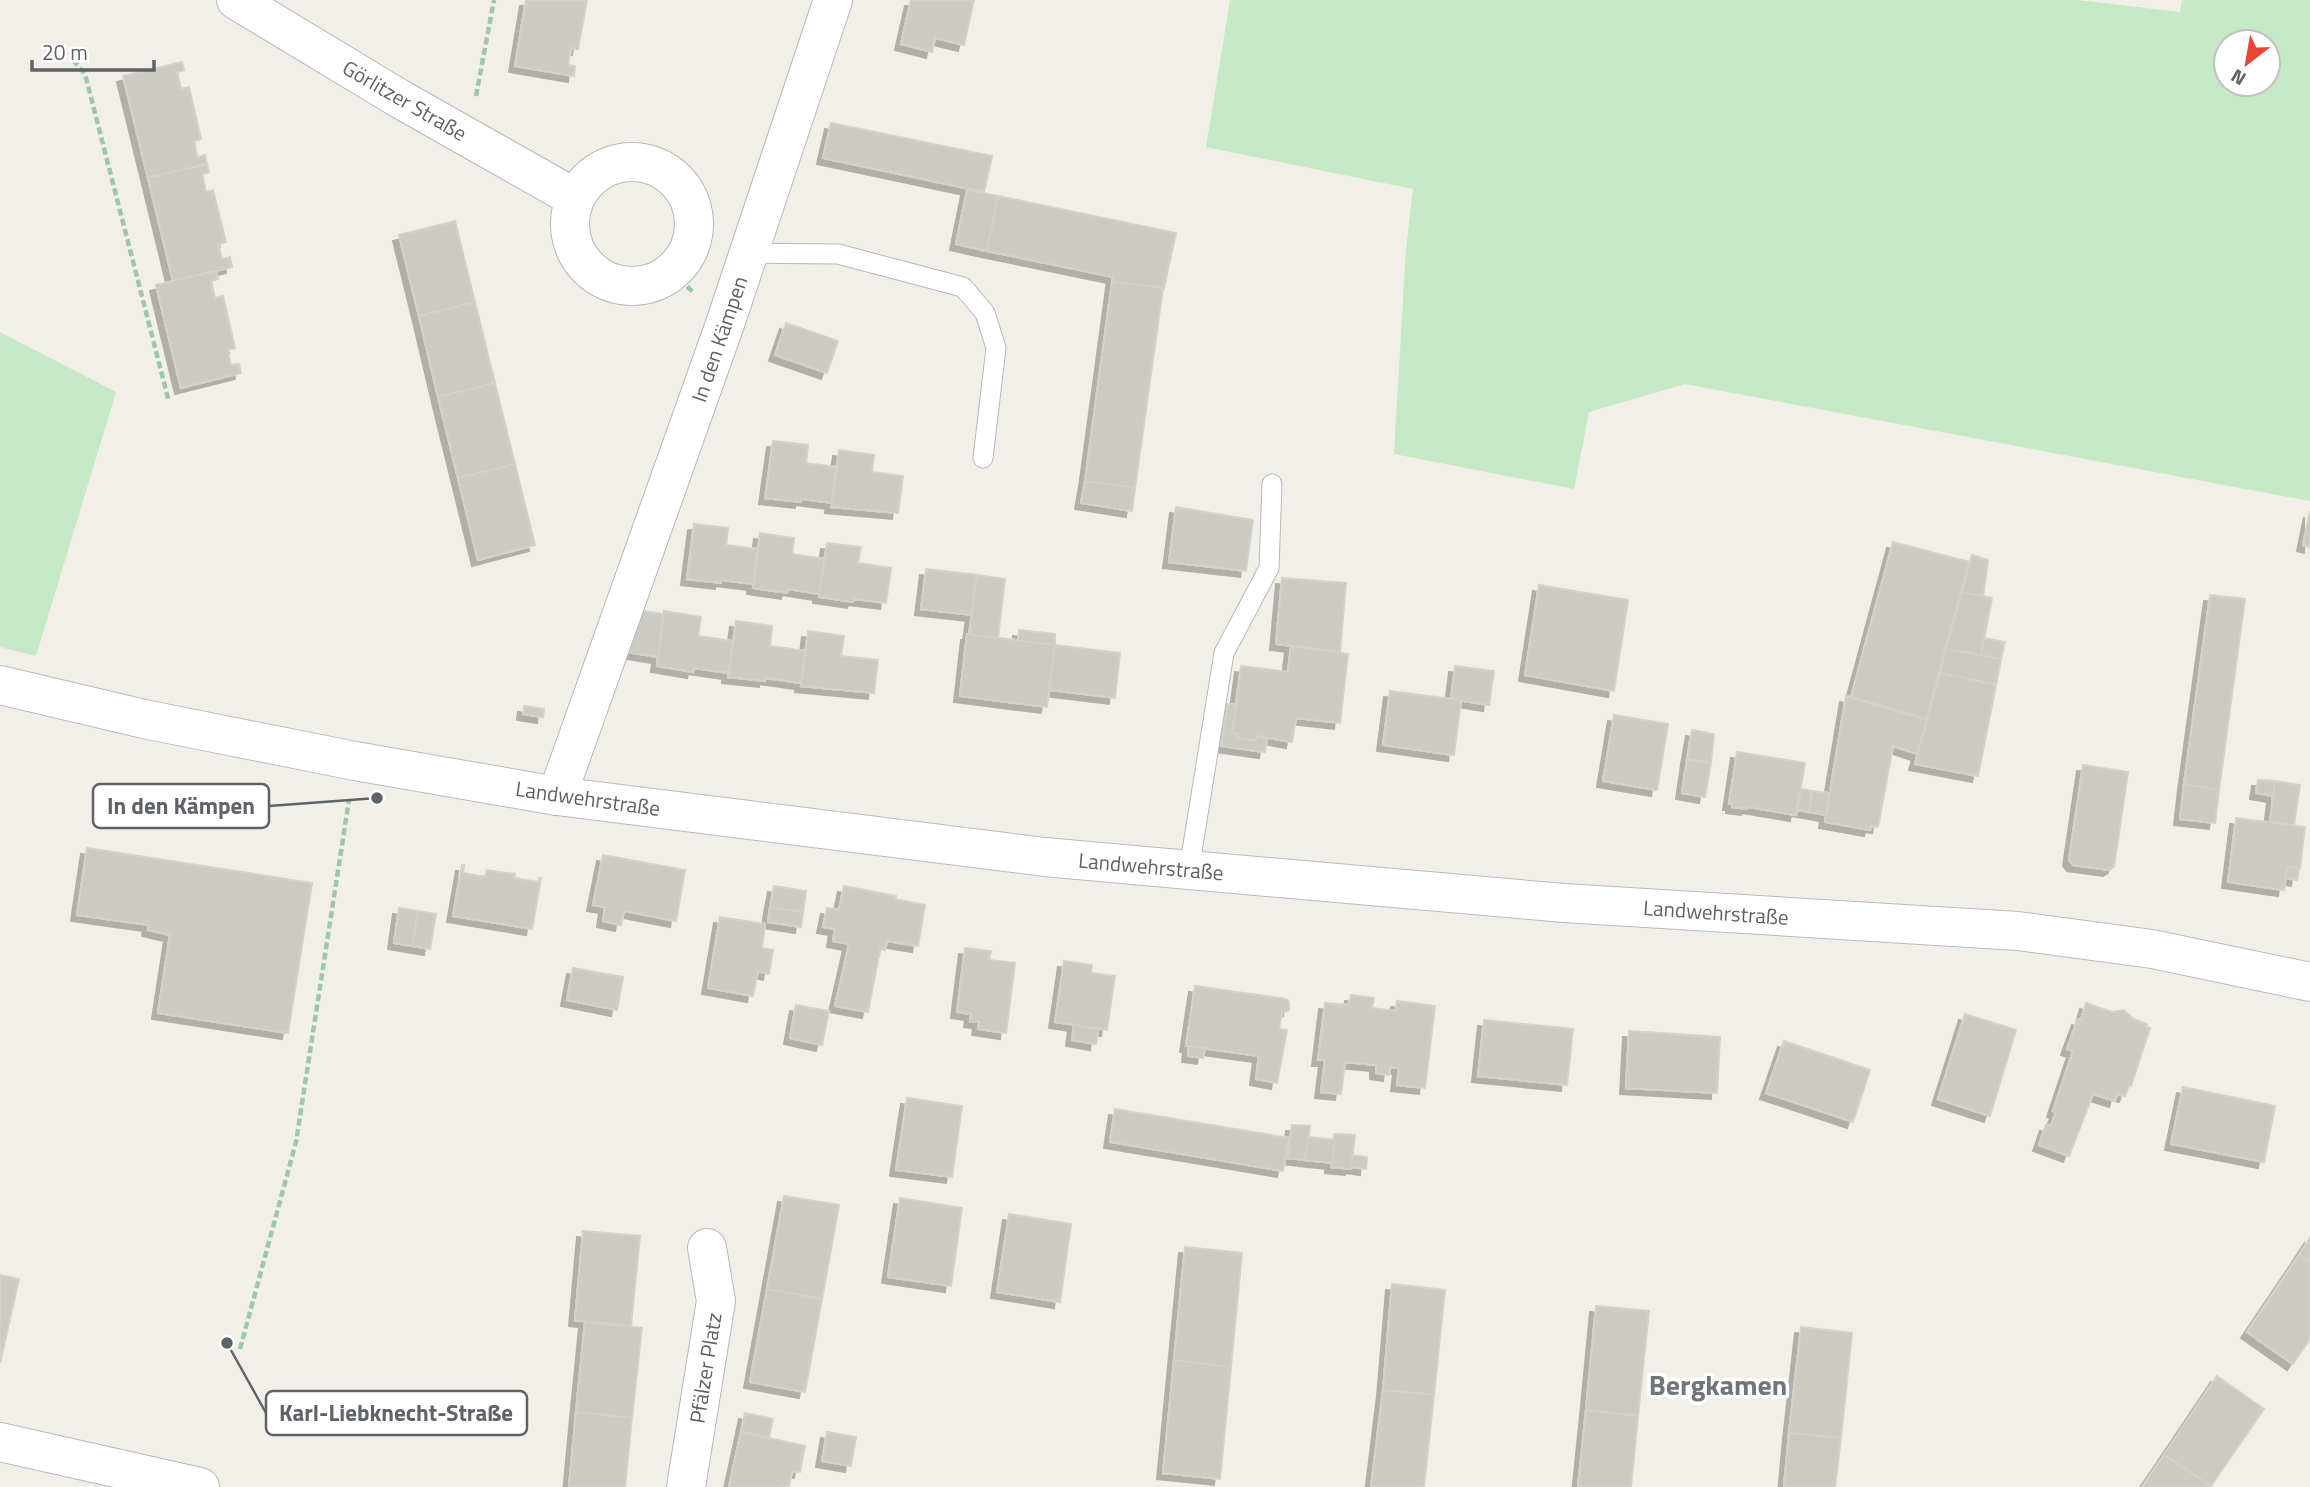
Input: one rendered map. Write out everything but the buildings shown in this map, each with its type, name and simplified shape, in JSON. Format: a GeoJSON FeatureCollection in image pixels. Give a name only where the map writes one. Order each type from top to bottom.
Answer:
{"type":"FeatureCollection","features":[{"type":"Feature","properties":{"kind":"main road","name":"Görlitzer Straße"},"geometry":{"type":"LineString","coordinates":[[236,0],[400,99],[575,198]]}},
{"type":"Feature","properties":{"kind":"main road","name":"In den Kämpen"},"geometry":{"type":"LineString","coordinates":[[557,796],[749,253],[833,0]]}},
{"type":"Feature","properties":{"kind":"main road","name":"Landwehrstraße"},"geometry":{"type":"LineString","coordinates":[[0,685],[144,719],[355,761],[557,796],[1032,855],[1189,870],[1564,903],[2018,930],[2152,948],[2310,982]]}},
{"type":"Feature","properties":{"kind":"main road","name":"Pfälzer Platz"},"geometry":{"type":"LineString","coordinates":[[686,1487],[716,1301],[707,1248]]}},
{"type":"Feature","properties":{"kind":"main road"},"geometry":{"type":"LineString","coordinates":[[0,1442],[200,1487]]}},
{"type":"Feature","properties":{"kind":"lane"},"geometry":{"type":"LineString","coordinates":[[749,253],[838,254],[963,287],[985,313],[996,348],[983,458]]}},
{"type":"Feature","properties":{"kind":"lane"},"geometry":{"type":"LineString","coordinates":[[1189,870],[1224,653],[1269,568],[1272,484]]}},
{"type":"Feature","properties":{"kind":"path"},"geometry":{"type":"LineString","coordinates":[[469,138],[494,0]]}},
{"type":"Feature","properties":{"kind":"path"},"geometry":{"type":"LineString","coordinates":[[73,60],[85,74],[169,402]]}},
{"type":"Feature","properties":{"kind":"path"},"geometry":{"type":"LineString","coordinates":[[240,1349],[296,1142],[355,761]]}},
{"type":"Feature","properties":{"kind":"green space"},"geometry":{"type":"Polygon","coordinates":[[[1230,0],[2078,0],[2180,12],[2182,0],[2310,0],[2310,501],[1685,384],[1589,412],[1574,489],[1394,454],[1406,249],[1413,189],[1206,147],[1230,0]]]}},
{"type":"Feature","properties":{"kind":"green space"},"geometry":{"type":"Polygon","coordinates":[[[0,332],[116,392],[36,656],[0,647],[0,332]]]}},
{"type":"Feature","properties":{"kind":"place","name":"In den Kämpen"},"geometry":{"type":"Point","coordinates":[377,798]}},
{"type":"Feature","properties":{"kind":"place","name":"Karl-Liebknecht-Straße"},"geometry":{"type":"Point","coordinates":[227,1343]}},
{"type":"Feature","properties":{"kind":"district","name":"Bergkamen"},"geometry":{"type":"Point","coordinates":[1718,1384]}}]}
